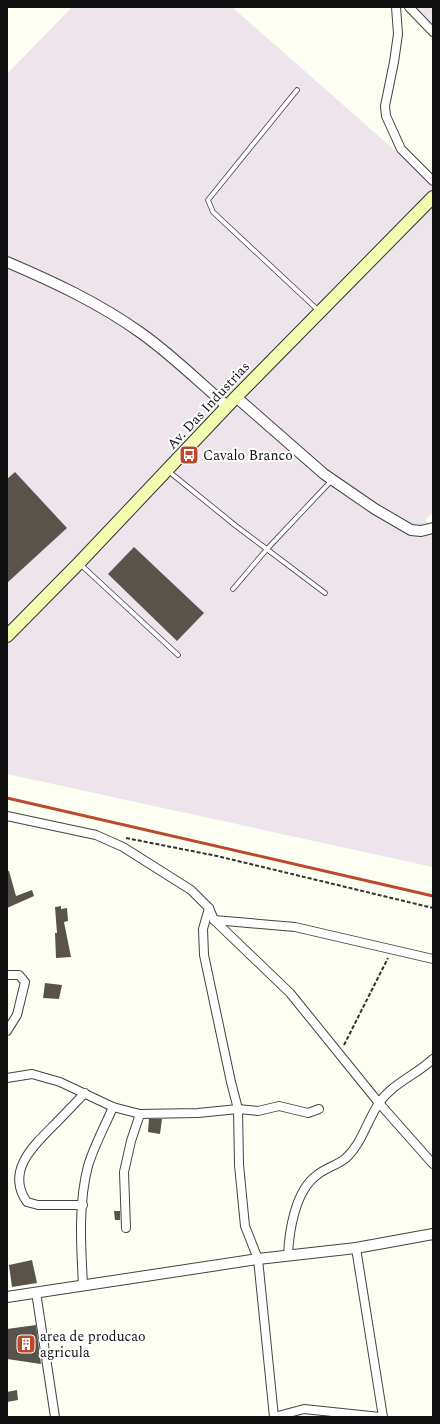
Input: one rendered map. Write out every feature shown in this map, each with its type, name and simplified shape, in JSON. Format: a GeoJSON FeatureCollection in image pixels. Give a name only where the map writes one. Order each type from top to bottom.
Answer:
{"type":"FeatureCollection","features":[{"type":"Feature","properties":{"kind":"main road","name":"Av. Das Industrias"},"geometry":{"type":"LineString","coordinates":[[7,636],[80,564],[227,406],[433,197]]}},
{"type":"Feature","properties":{"kind":"street"},"geometry":{"type":"LineString","coordinates":[[396,7],[398,34],[385,106],[386,116],[401,149],[433,181]]}},
{"type":"Feature","properties":{"kind":"street"},"geometry":{"type":"LineString","coordinates":[[409,7],[433,32]]}},
{"type":"Feature","properties":{"kind":"street"},"geometry":{"type":"LineString","coordinates":[[7,262],[80,295],[120,319],[167,354],[227,406]]}},
{"type":"Feature","properties":{"kind":"street"},"geometry":{"type":"LineString","coordinates":[[236,397],[332,480],[411,530],[421,531],[433,528]]}},
{"type":"Feature","properties":{"kind":"street"},"geometry":{"type":"LineString","coordinates":[[7,816],[96,835],[122,847],[191,890],[209,908],[214,920],[290,993],[379,1103],[433,1164]]}},
{"type":"Feature","properties":{"kind":"street"},"geometry":{"type":"LineString","coordinates":[[209,908],[203,929],[204,955],[238,1109],[239,1165],[245,1226],[258,1259],[274,1417],[304,1409],[380,1417]]}},
{"type":"Feature","properties":{"kind":"street"},"geometry":{"type":"LineString","coordinates":[[214,920],[295,927],[433,959]]}},
{"type":"Feature","properties":{"kind":"street"},"geometry":{"type":"LineString","coordinates":[[7,975],[19,975],[25,982],[17,1015],[7,1031]]}},
{"type":"Feature","properties":{"kind":"street"},"geometry":{"type":"LineString","coordinates":[[288,1256],[289,1236],[292,1221],[304,1188],[317,1174],[345,1159],[358,1143],[379,1103],[396,1085],[433,1058]]}},
{"type":"Feature","properties":{"kind":"street"},"geometry":{"type":"LineString","coordinates":[[7,1078],[32,1074],[60,1082],[113,1107],[140,1114],[198,1113],[238,1109],[258,1111],[280,1106],[308,1113],[319,1109]]}},
{"type":"Feature","properties":{"kind":"street"},"geometry":{"type":"LineString","coordinates":[[83,1205],[38,1205],[27,1202],[22,1195],[20,1173],[23,1160],[31,1148],[85,1093]]}},
{"type":"Feature","properties":{"kind":"street"},"geometry":{"type":"LineString","coordinates":[[83,1286],[81,1256],[83,1205],[89,1165],[113,1107]]}},
{"type":"Feature","properties":{"kind":"street"},"geometry":{"type":"LineString","coordinates":[[126,1228],[124,1172],[131,1141],[140,1114]]}},
{"type":"Feature","properties":{"kind":"street"},"geometry":{"type":"LineString","coordinates":[[7,1297],[258,1259],[356,1248],[433,1234]]}},
{"type":"Feature","properties":{"kind":"street"},"geometry":{"type":"LineString","coordinates":[[356,1248],[383,1417]]}},
{"type":"Feature","properties":{"kind":"street"},"geometry":{"type":"LineString","coordinates":[[36,1292],[55,1417]]}},
{"type":"Feature","properties":{"kind":"lane"},"geometry":{"type":"LineString","coordinates":[[297,90],[208,200],[213,212],[319,312]]}},
{"type":"Feature","properties":{"kind":"lane"},"geometry":{"type":"LineString","coordinates":[[167,470],[267,550],[325,593]]}},
{"type":"Feature","properties":{"kind":"lane"},"geometry":{"type":"LineString","coordinates":[[233,589],[332,480]]}},
{"type":"Feature","properties":{"kind":"lane"},"geometry":{"type":"LineString","coordinates":[[80,564],[178,655]]}},
{"type":"Feature","properties":{"kind":"path"},"geometry":{"type":"LineString","coordinates":[[125,838],[217,856],[433,908]]}},
{"type":"Feature","properties":{"kind":"path"},"geometry":{"type":"LineString","coordinates":[[340,1053],[392,950]]}},
{"type":"Feature","properties":{"kind":"shaded area"},"geometry":{"type":"Polygon","coordinates":[[[72,7],[232,7],[433,184],[433,513],[425,520],[433,527],[433,867],[7,774],[7,74],[72,7]]]}},
{"type":"Feature","properties":{"kind":"shaded area"},"geometry":{"type":"Polygon","coordinates":[[[415,7],[433,7],[433,26],[415,7]]]}},
{"type":"Feature","properties":{"kind":"building"},"geometry":{"type":"Polygon","coordinates":[[[15,472],[67,528],[7,583],[7,479],[15,472]]]}},
{"type":"Feature","properties":{"kind":"building"},"geometry":{"type":"Polygon","coordinates":[[[134,547],[204,613],[177,641],[108,574],[134,547]]]}},
{"type":"Feature","properties":{"kind":"building"},"geometry":{"type":"Polygon","coordinates":[[[7,871],[9,871],[16,896],[32,890],[34,896],[7,908],[7,871]]]}},
{"type":"Feature","properties":{"kind":"building"},"geometry":{"type":"Polygon","coordinates":[[[61,906],[61,909],[67,908],[68,921],[64,922],[71,957],[56,958],[55,933],[57,933],[55,907],[61,906]]]}},
{"type":"Feature","properties":{"kind":"building"},"geometry":{"type":"Polygon","coordinates":[[[45,983],[62,985],[59,999],[43,998],[45,983]]]}},
{"type":"Feature","properties":{"kind":"building"},"geometry":{"type":"Polygon","coordinates":[[[149,1119],[162,1119],[160,1134],[148,1132],[149,1119]]]}},
{"type":"Feature","properties":{"kind":"building"},"geometry":{"type":"Polygon","coordinates":[[[114,1211],[120,1211],[120,1220],[115,1220],[114,1211]]]}},
{"type":"Feature","properties":{"kind":"building"},"geometry":{"type":"Polygon","coordinates":[[[32,1260],[37,1283],[12,1287],[9,1265],[32,1260]]]}},
{"type":"Feature","properties":{"kind":"building","name":"area de producao agricula"},"geometry":{"type":"Polygon","coordinates":[[[36,1325],[41,1364],[7,1359],[7,1329],[36,1325]]]}},
{"type":"Feature","properties":{"kind":"building"},"geometry":{"type":"Polygon","coordinates":[[[17,1390],[18,1400],[7,1402],[7,1392],[17,1390]]]}},
{"type":"Feature","properties":{"kind":"railway"},"geometry":{"type":"LineString","coordinates":[[7,798],[433,896]]}},
{"type":"Feature","properties":{"kind":"place","name":"Cavalo Branco"},"geometry":{"type":"Point","coordinates":[189,455]}},
{"type":"Feature","properties":{"kind":"place","name":"area de producao agricula"},"geometry":{"type":"Point","coordinates":[26,1344]}}]}
